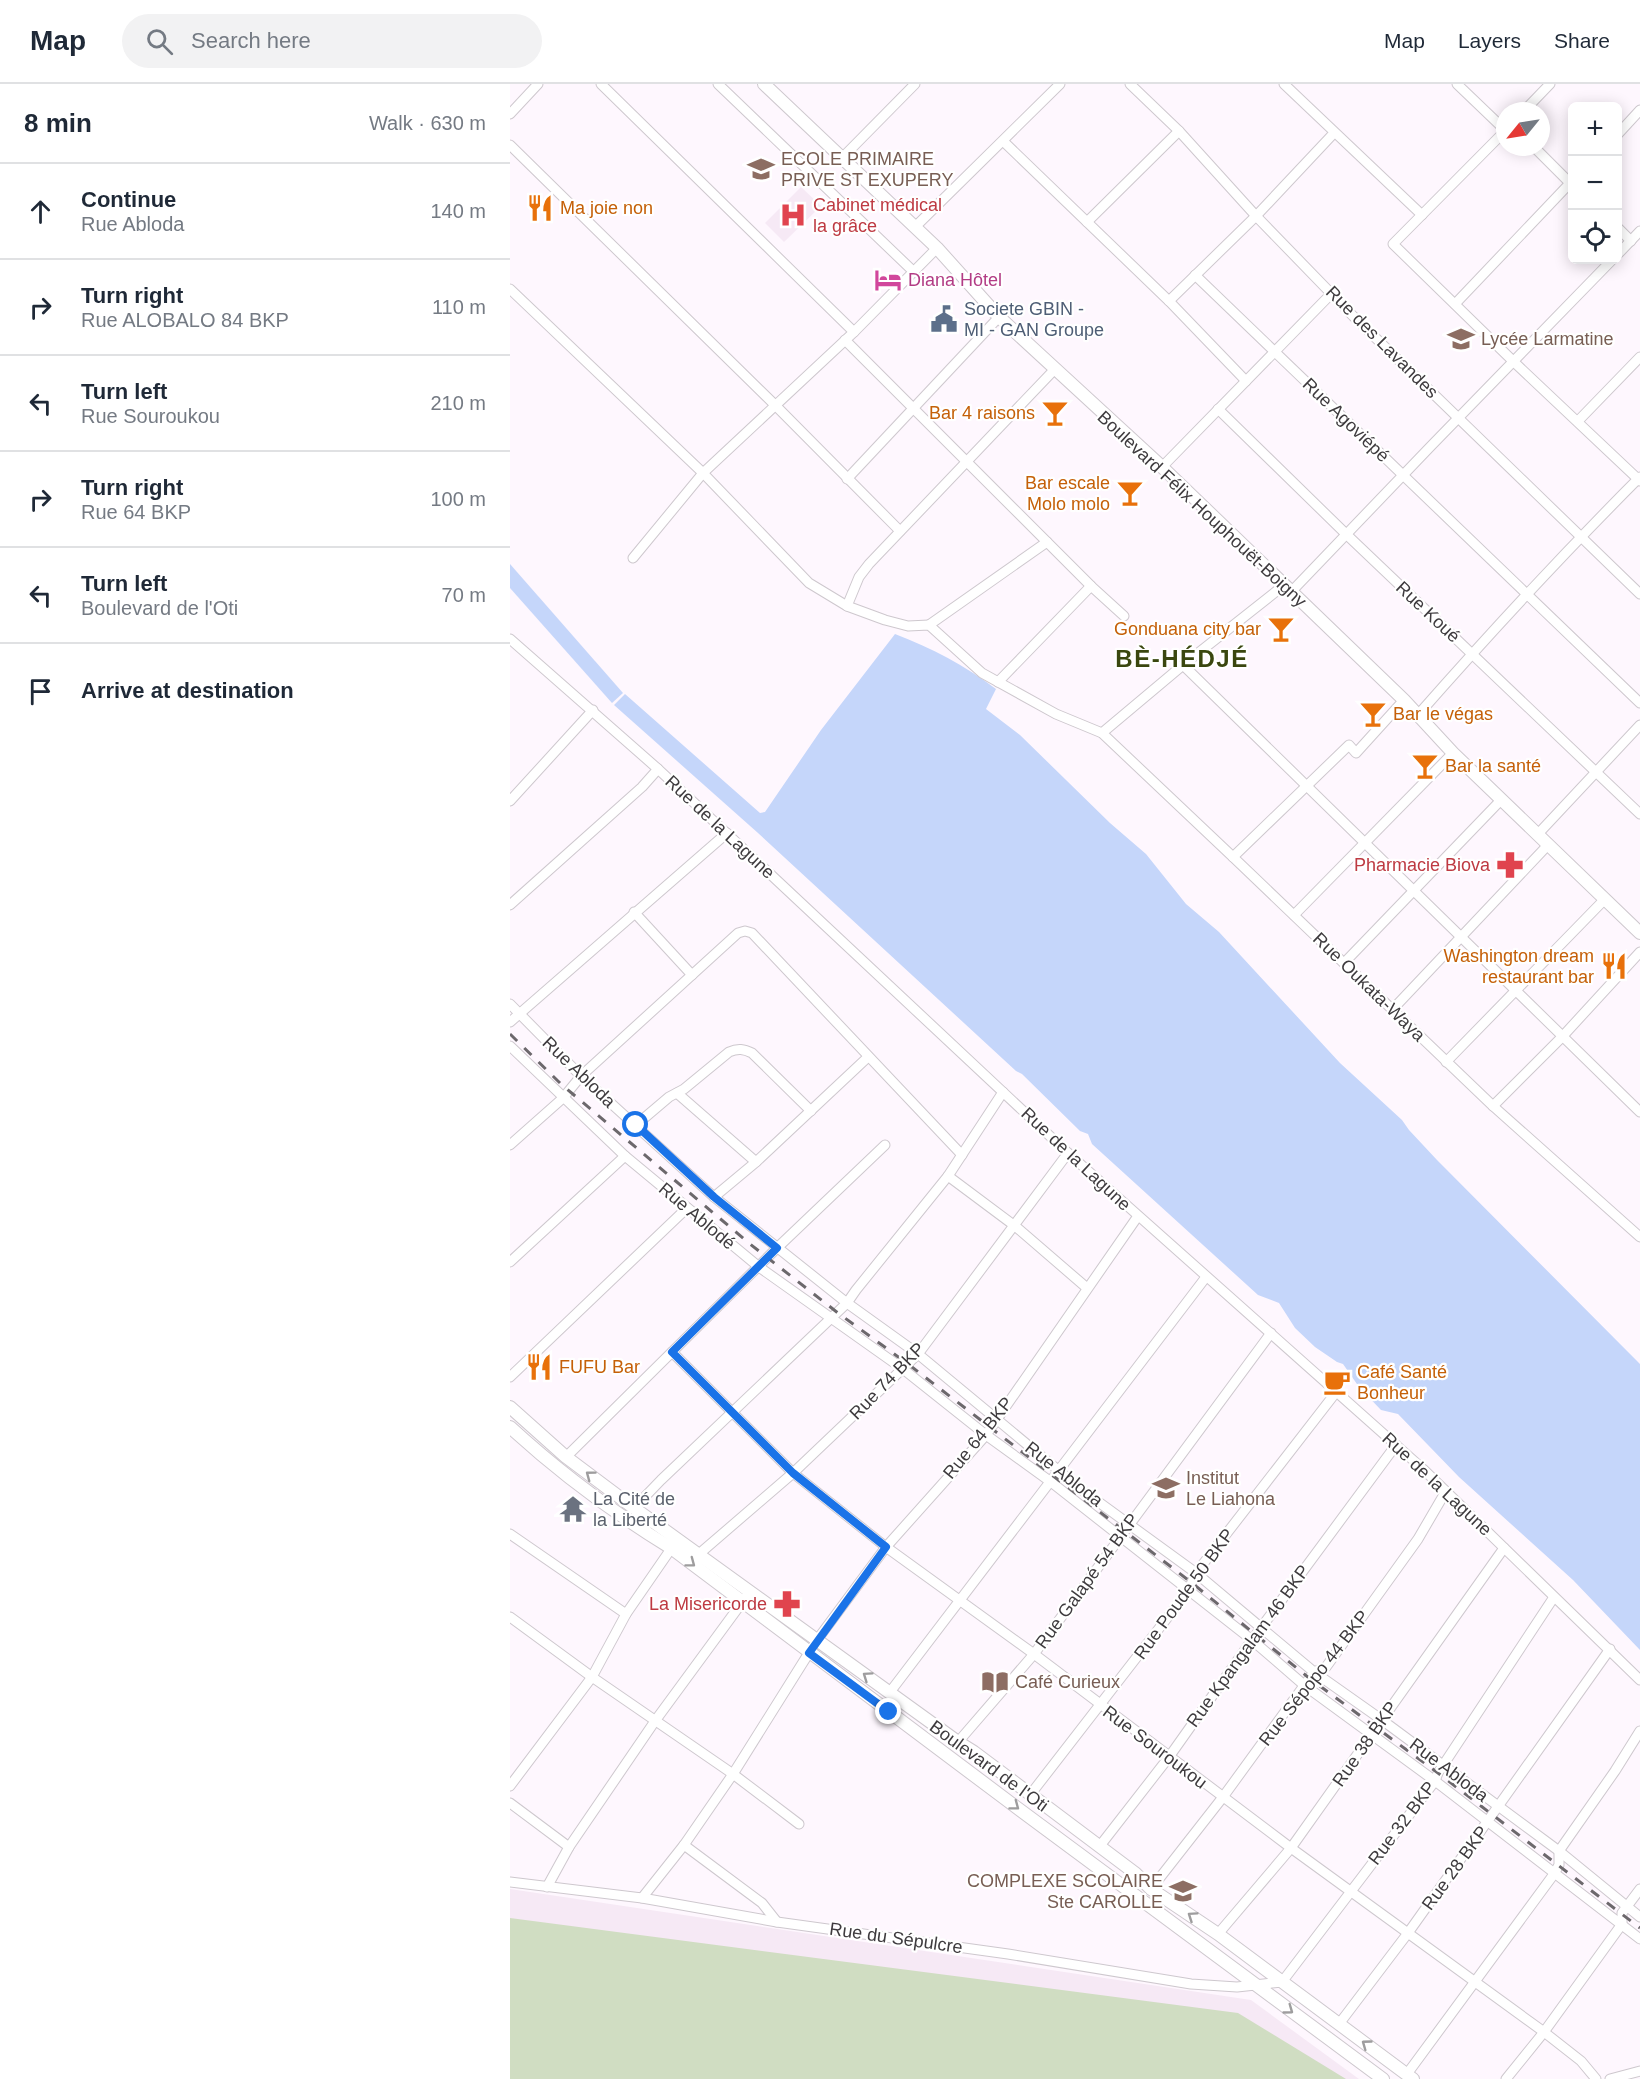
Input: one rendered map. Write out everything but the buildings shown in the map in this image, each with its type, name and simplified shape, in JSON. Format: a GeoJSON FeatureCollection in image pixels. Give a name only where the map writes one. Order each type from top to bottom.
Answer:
{"type":"FeatureCollection","features":[{"type":"Feature","properties":{"kind":"main road","name":"Boulevard Félix Houphouët-Boigny"},"geometry":{"type":"LineString","coordinates":[[769,86],[937,248],[999,317],[1162,467],[1404,700],[1453,753],[1640,933]]}},
{"type":"Feature","properties":{"kind":"main road","name":"Boulevard de l'Oti"},"geometry":{"type":"LineString","coordinates":[[510,1407],[566,1458],[634,1508],[675,1544],[746,1597],[817,1640],[974,1752],[1136,1873],[1152,1889],[1218,1934],[1410,2077]]}},
{"type":"Feature","properties":{"kind":"main road","name":"Boulevard de l'Oti"},"geometry":{"type":"LineString","coordinates":[[510,1427],[625,1519],[699,1554],[809,1653],[1383,2079]]}},
{"type":"Feature","properties":{"kind":"main road"},"geometry":{"type":"LineString","coordinates":[[524,1440],[533,1429]]}},
{"type":"Feature","properties":{"kind":"street"},"geometry":{"type":"LineString","coordinates":[[510,114],[538,84]]}},
{"type":"Feature","properties":{"kind":"street"},"geometry":{"type":"LineString","coordinates":[[601,84],[854,332]]}},
{"type":"Feature","properties":{"kind":"street"},"geometry":{"type":"LineString","coordinates":[[718,84],[914,272]]}},
{"type":"Feature","properties":{"kind":"street"},"geometry":{"type":"LineString","coordinates":[[842,158],[915,84]]}},
{"type":"Feature","properties":{"kind":"street"},"geometry":{"type":"LineString","coordinates":[[915,227],[1060,84]]}},
{"type":"Feature","properties":{"kind":"street","name":"Rue des Lavandes"},"geometry":{"type":"LineString","coordinates":[[1130,84],[1179,131],[1256,216],[1332,293],[1640,594]]}},
{"type":"Feature","properties":{"kind":"street"},"geometry":{"type":"LineString","coordinates":[[1284,84],[1422,216]]}},
{"type":"Feature","properties":{"kind":"street"},"geometry":{"type":"LineString","coordinates":[[1457,84],[1496,122]]}},
{"type":"Feature","properties":{"kind":"street"},"geometry":{"type":"LineString","coordinates":[[1533,102],[1550,84]]}},
{"type":"Feature","properties":{"kind":"street"},"geometry":{"type":"LineString","coordinates":[[1622,129],[1640,110]]}},
{"type":"Feature","properties":{"kind":"street"},"geometry":{"type":"LineString","coordinates":[[1087,222],[1179,131]]}},
{"type":"Feature","properties":{"kind":"street"},"geometry":{"type":"LineString","coordinates":[[1169,301],[1256,216],[1334,133]]}},
{"type":"Feature","properties":{"kind":"street"},"geometry":{"type":"LineString","coordinates":[[1417,716],[1580,537],[1639,479],[1514,362],[1394,244],[1496,140]]}},
{"type":"Feature","properties":{"kind":"street"},"geometry":{"type":"LineString","coordinates":[[1003,141],[1169,301],[1246,381]]}},
{"type":"Feature","properties":{"kind":"street"},"geometry":{"type":"LineString","coordinates":[[510,146],[775,405],[900,531]]}},
{"type":"Feature","properties":{"kind":"street"},"geometry":{"type":"LineString","coordinates":[[1544,156],[1568,179]]}},
{"type":"Feature","properties":{"kind":"street"},"geometry":{"type":"LineString","coordinates":[[1455,304],[1568,187]]}},
{"type":"Feature","properties":{"kind":"street"},"geometry":{"type":"LineString","coordinates":[[1622,249],[1640,231]]}},
{"type":"Feature","properties":{"kind":"street"},"geometry":{"type":"LineString","coordinates":[[1622,232],[1631,240]]}},
{"type":"Feature","properties":{"kind":"street"},"geometry":{"type":"LineString","coordinates":[[633,558],[703,473],[854,332],[937,248]]}},
{"type":"Feature","properties":{"kind":"street"},"geometry":{"type":"LineString","coordinates":[[1102,734],[1183,665],[1287,589],[1346,534],[1608,264]]}},
{"type":"Feature","properties":{"kind":"street","name":"Rue Agoviépé"},"geometry":{"type":"LineString","coordinates":[[1195,275],[1640,703]]}},
{"type":"Feature","properties":{"kind":"street"},"geometry":{"type":"LineString","coordinates":[[510,289],[703,473],[809,583],[848,606],[908,626],[929,625],[1047,542]]}},
{"type":"Feature","properties":{"kind":"street"},"geometry":{"type":"LineString","coordinates":[[1162,467],[1332,293]]}},
{"type":"Feature","properties":{"kind":"street"},"geometry":{"type":"LineString","coordinates":[[847,479],[999,317]]}},
{"type":"Feature","properties":{"kind":"street"},"geometry":{"type":"LineString","coordinates":[[845,340],[1091,586],[1124,616]]}},
{"type":"Feature","properties":{"kind":"street"},"geometry":{"type":"LineString","coordinates":[[1578,421],[1640,357]]}},
{"type":"Feature","properties":{"kind":"street"},"geometry":{"type":"LineString","coordinates":[[848,606],[863,572],[1054,370]]}},
{"type":"Feature","properties":{"kind":"street","name":"Rue Koué"},"geometry":{"type":"LineString","coordinates":[[1218,409],[1640,814]]}},
{"type":"Feature","properties":{"kind":"street"},"geometry":{"type":"LineString","coordinates":[[998,682],[1091,586]]}},
{"type":"Feature","properties":{"kind":"street","name":"Rue Oukata-Waya"},"geometry":{"type":"LineString","coordinates":[[929,625],[982,673],[1056,714],[1102,734],[1493,1106],[1640,1237]]}},
{"type":"Feature","properties":{"kind":"street","name":"Rue de la Lagune"},"geometry":{"type":"LineString","coordinates":[[510,639],[658,769],[1068,1153],[1337,1391],[1446,1491],[1640,1680]]}},
{"type":"Feature","properties":{"kind":"street"},"geometry":{"type":"LineString","coordinates":[[1183,665],[1640,1112]]}},
{"type":"Feature","properties":{"kind":"street"},"geometry":{"type":"LineString","coordinates":[[1233,857],[1349,745],[1356,753],[1404,700]]}},
{"type":"Feature","properties":{"kind":"street"},"geometry":{"type":"LineString","coordinates":[[510,801],[593,710]]}},
{"type":"Feature","properties":{"kind":"street"},"geometry":{"type":"LineString","coordinates":[[1537,835],[1640,725]]}},
{"type":"Feature","properties":{"kind":"street"},"geometry":{"type":"LineString","coordinates":[[1294,915],[1453,753]]}},
{"type":"Feature","properties":{"kind":"street"},"geometry":{"type":"LineString","coordinates":[[510,905],[642,787],[658,769]]}},
{"type":"Feature","properties":{"kind":"street"},"geometry":{"type":"LineString","coordinates":[[1344,963],[1501,800]]}},
{"type":"Feature","properties":{"kind":"street"},"geometry":{"type":"LineString","coordinates":[[510,1022],[726,832]]}},
{"type":"Feature","properties":{"kind":"street"},"geometry":{"type":"LineString","coordinates":[[1392,1010],[1548,846]]}},
{"type":"Feature","properties":{"kind":"street"},"geometry":{"type":"LineString","coordinates":[[1446,1062],[1604,900]]}},
{"type":"Feature","properties":{"kind":"street"},"geometry":{"type":"LineString","coordinates":[[634,912],[692,975]]}},
{"type":"Feature","properties":{"kind":"street"},"geometry":{"type":"LineString","coordinates":[[510,1145],[563,1098],[581,1076],[738,933],[745,931],[752,933],[962,1155]]}},
{"type":"Feature","properties":{"kind":"street"},"geometry":{"type":"LineString","coordinates":[[1493,1106],[1562,1037],[1640,952]]}},
{"type":"Feature","properties":{"kind":"street","name":"Rue Abloda"},"geometry":{"type":"LineString","coordinates":[[510,1004],[581,1076],[714,1197],[777,1248],[847,1303],[918,1354],[1059,1471],[1196,1573],[1314,1672],[1382,1719],[1559,1851],[1640,1917]]}},
{"type":"Feature","properties":{"kind":"street","name":"Rue Ablodé"},"geometry":{"type":"LineString","coordinates":[[510,1046],[625,1156],[759,1268],[903,1369],[1252,1640],[1304,1685],[1435,1781],[1640,1939]]}},
{"type":"Feature","properties":{"kind":"street"},"geometry":{"type":"LineString","coordinates":[[636,1125],[729,1052],[745,1049],[752,1053],[811,1111]]}},
{"type":"Feature","properties":{"kind":"street"},"geometry":{"type":"LineString","coordinates":[[714,1197],[756,1162],[868,1058]]}},
{"type":"Feature","properties":{"kind":"street"},"geometry":{"type":"LineString","coordinates":[[634,1508],[847,1303],[948,1176],[1003,1092]]}},
{"type":"Feature","properties":{"kind":"street"},"geometry":{"type":"LineString","coordinates":[[677,1093],[756,1162]]}},
{"type":"Feature","properties":{"kind":"street"},"geometry":{"type":"LineString","coordinates":[[566,1458],[777,1248],[885,1145]]}},
{"type":"Feature","properties":{"kind":"street","name":"Rue 74 BKP"},"geometry":{"type":"LineString","coordinates":[[699,1554],[793,1473],[918,1354],[1068,1153]]}},
{"type":"Feature","properties":{"kind":"street"},"geometry":{"type":"LineString","coordinates":[[510,1262],[625,1156]]}},
{"type":"Feature","properties":{"kind":"street"},"geometry":{"type":"LineString","coordinates":[[948,1176],[1015,1226],[1087,1288]]}},
{"type":"Feature","properties":{"kind":"street"},"geometry":{"type":"LineString","coordinates":[[510,1377],[687,1208]]}},
{"type":"Feature","properties":{"kind":"street","name":"Rue 64 BKP"},"geometry":{"type":"LineString","coordinates":[[642,1899],[684,1845],[733,1774],[817,1640],[886,1547],[986,1435],[1138,1216]]}},
{"type":"Feature","properties":{"kind":"street"},"geometry":{"type":"LineString","coordinates":[[890,1692],[1206,1277]]}},
{"type":"Feature","properties":{"kind":"street","name":"Rue Galapé 54 BKP"},"geometry":{"type":"LineString","coordinates":[[958,1742],[1034,1654],[1252,1355],[1271,1333]]}},
{"type":"Feature","properties":{"kind":"street","name":"Rue Souroukou"},"geometry":{"type":"LineString","coordinates":[[672,1352],[793,1473],[886,1547],[1034,1654],[1291,1848],[1544,2032],[1581,2061],[1596,2079]]}},
{"type":"Feature","properties":{"kind":"street","name":"Rue Poude 50 BKP"},"geometry":{"type":"LineString","coordinates":[[1030,1796],[1188,1591],[1196,1573],[1337,1391]]}},
{"type":"Feature","properties":{"kind":"street","name":"Rue Kpangalam 46 BKP"},"geometry":{"type":"LineString","coordinates":[[1099,1846],[1169,1757],[1396,1445]]}},
{"type":"Feature","properties":{"kind":"street","name":"Rue Sépopo 44 BKP"},"geometry":{"type":"LineString","coordinates":[[1152,1889],[1223,1797],[1314,1672],[1326,1667],[1333,1658],[1418,1539],[1446,1491]]}},
{"type":"Feature","properties":{"kind":"street"},"geometry":{"type":"LineString","coordinates":[[510,1534],[626,1614]]}},
{"type":"Feature","properties":{"kind":"street"},"geometry":{"type":"LineString","coordinates":[[510,1786],[592,1677],[626,1614],[675,1544]]}},
{"type":"Feature","properties":{"kind":"street","name":"Rue 38 BKP"},"geometry":{"type":"LineString","coordinates":[[1218,1934],[1291,1848],[1504,1548]]}},
{"type":"Feature","properties":{"kind":"street"},"geometry":{"type":"LineString","coordinates":[[548,1887],[569,1847],[655,1721],[746,1597]]}},
{"type":"Feature","properties":{"kind":"street","name":"Rue 32 BKP"},"geometry":{"type":"LineString","coordinates":[[1282,1982],[1435,1781],[1554,1597]]}},
{"type":"Feature","properties":{"kind":"street"},"geometry":{"type":"LineString","coordinates":[[512,1622],[733,1774],[799,1824]]}},
{"type":"Feature","properties":{"kind":"street","name":"Rue 28 BKP"},"geometry":{"type":"LineString","coordinates":[[1339,2024],[1408,1933],[1610,1649]]}},
{"type":"Feature","properties":{"kind":"street"},"geometry":{"type":"LineString","coordinates":[[1410,2077],[1475,1981],[1554,1874],[1559,1864],[1559,1851],[1640,1731]]}},
{"type":"Feature","properties":{"kind":"street"},"geometry":{"type":"LineString","coordinates":[[510,1803],[569,1847]]}},
{"type":"Feature","properties":{"kind":"street"},"geometry":{"type":"LineString","coordinates":[[684,1845],[762,1903],[777,1922]]}},
{"type":"Feature","properties":{"kind":"street","name":"Rue du Sépulcre"},"geometry":{"type":"LineString","coordinates":[[510,1882],[642,1899],[777,1922],[1008,1954],[1092,1970],[1191,1984],[1220,1987],[1282,1982]]}},
{"type":"Feature","properties":{"kind":"street"},"geometry":{"type":"LineString","coordinates":[[1506,2079],[1544,2032],[1622,1924],[1622,1913],[1640,1889]]}},
{"type":"Feature","properties":{"kind":"street"},"geometry":{"type":"LineString","coordinates":[[1610,2079],[1640,2071]]}},
{"type":"Feature","properties":{"kind":"shaded area","name":"Cabinet médical la grâce"},"geometry":{"type":"Polygon","coordinates":[[[801,187],[821,206],[784,242],[765,223],[801,187]]]}},
{"type":"Feature","properties":{"kind":"shaded area"},"geometry":{"type":"Polygon","coordinates":[[[510,1889],[1251,2000],[1359,2079],[510,2079],[510,1889]]]}},
{"type":"Feature","properties":{"kind":"green space"},"geometry":{"type":"Polygon","coordinates":[[[510,1918],[1238,2013],[1346,2079],[510,2079],[510,1918]]]}},
{"type":"Feature","properties":{"kind":"water"},"geometry":{"type":"Polygon","coordinates":[[[510,564],[623,693],[612,703],[510,588],[510,564]]]}},
{"type":"Feature","properties":{"kind":"water"},"geometry":{"type":"Polygon","coordinates":[[[895,634],[947,658],[996,689],[986,709],[1020,735],[1110,823],[1146,854],[1186,904],[1219,932],[1340,1063],[1402,1120],[1437,1160],[1640,1364],[1640,1650],[1573,1580],[1459,1477],[1398,1414],[1381,1410],[1359,1387],[1343,1364],[1315,1347],[1295,1328],[1279,1303],[1258,1295],[1092,1144],[1088,1134],[1080,1131],[1022,1074],[614,705],[625,694],[760,813],[765,812],[821,730],[895,634]]]}},
{"type":"Feature","properties":{"kind":"railway"},"geometry":{"type":"LineString","coordinates":[[510,1034],[561,1084],[750,1244],[1192,1583],[1309,1678],[1438,1773],[1640,1928]]}},
{"type":"Feature","properties":{"kind":"place","name":"ECOLE PRIMAIRE PRIVE ST EXUPERY"},"geometry":{"type":"Point","coordinates":[761,169]}},
{"type":"Feature","properties":{"kind":"place","name":"Ma joie non"},"geometry":{"type":"Point","coordinates":[540,208]}},
{"type":"Feature","properties":{"kind":"place","name":"Cabinet médical la grâce"},"geometry":{"type":"Point","coordinates":[793,215]}},
{"type":"Feature","properties":{"kind":"place","name":"Diana Hôtel"},"geometry":{"type":"Point","coordinates":[888,280]}},
{"type":"Feature","properties":{"kind":"place","name":"Societe GBIN - MI - GAN Groupe"},"geometry":{"type":"Point","coordinates":[944,319]}},
{"type":"Feature","properties":{"kind":"place","name":"Lycée Larmatine"},"geometry":{"type":"Point","coordinates":[1461,339]}},
{"type":"Feature","properties":{"kind":"place","name":"Bar 4 raisons"},"geometry":{"type":"Point","coordinates":[1055,413]}},
{"type":"Feature","properties":{"kind":"place","name":"Bar escale Molo molo"},"geometry":{"type":"Point","coordinates":[1130,493]}},
{"type":"Feature","properties":{"kind":"place","name":"Gonduana city bar"},"geometry":{"type":"Point","coordinates":[1281,629]}},
{"type":"Feature","properties":{"kind":"place","name":"Bar le végas"},"geometry":{"type":"Point","coordinates":[1373,714]}},
{"type":"Feature","properties":{"kind":"place","name":"Bar la santé"},"geometry":{"type":"Point","coordinates":[1425,766]}},
{"type":"Feature","properties":{"kind":"place","name":"Pharmacie Biova"},"geometry":{"type":"Point","coordinates":[1510,865]}},
{"type":"Feature","properties":{"kind":"place","name":"Washington dream restaurant bar"},"geometry":{"type":"Point","coordinates":[1614,966]}},
{"type":"Feature","properties":{"kind":"place","name":"FUFU Bar"},"geometry":{"type":"Point","coordinates":[539,1367]}},
{"type":"Feature","properties":{"kind":"place","name":"Café Santé Bonheur"},"geometry":{"type":"Point","coordinates":[1337,1382]}},
{"type":"Feature","properties":{"kind":"place","name":"Institut Le Liahona"},"geometry":{"type":"Point","coordinates":[1166,1488]}},
{"type":"Feature","properties":{"kind":"place","name":"La Cité de la Liberté"},"geometry":{"type":"Point","coordinates":[573,1509]}},
{"type":"Feature","properties":{"kind":"place","name":"La Misericorde"},"geometry":{"type":"Point","coordinates":[787,1604]}},
{"type":"Feature","properties":{"kind":"place","name":"Café Curieux"},"geometry":{"type":"Point","coordinates":[995,1682]}},
{"type":"Feature","properties":{"kind":"place","name":"COMPLEXE SCOLAIRE Ste CAROLLE"},"geometry":{"type":"Point","coordinates":[1183,1891]}},
{"type":"Feature","properties":{"kind":"district","name":"BÈ-HÉDJÉ"},"geometry":{"type":"Point","coordinates":[1182,658]}},
{"type":"Feature","properties":{"kind":"route"},"geometry":{"type":"LineString","coordinates":[[636,1125],[714,1197],[777,1248],[672,1352],[793,1473],[886,1547],[809,1653],[889,1712]]}}]}
